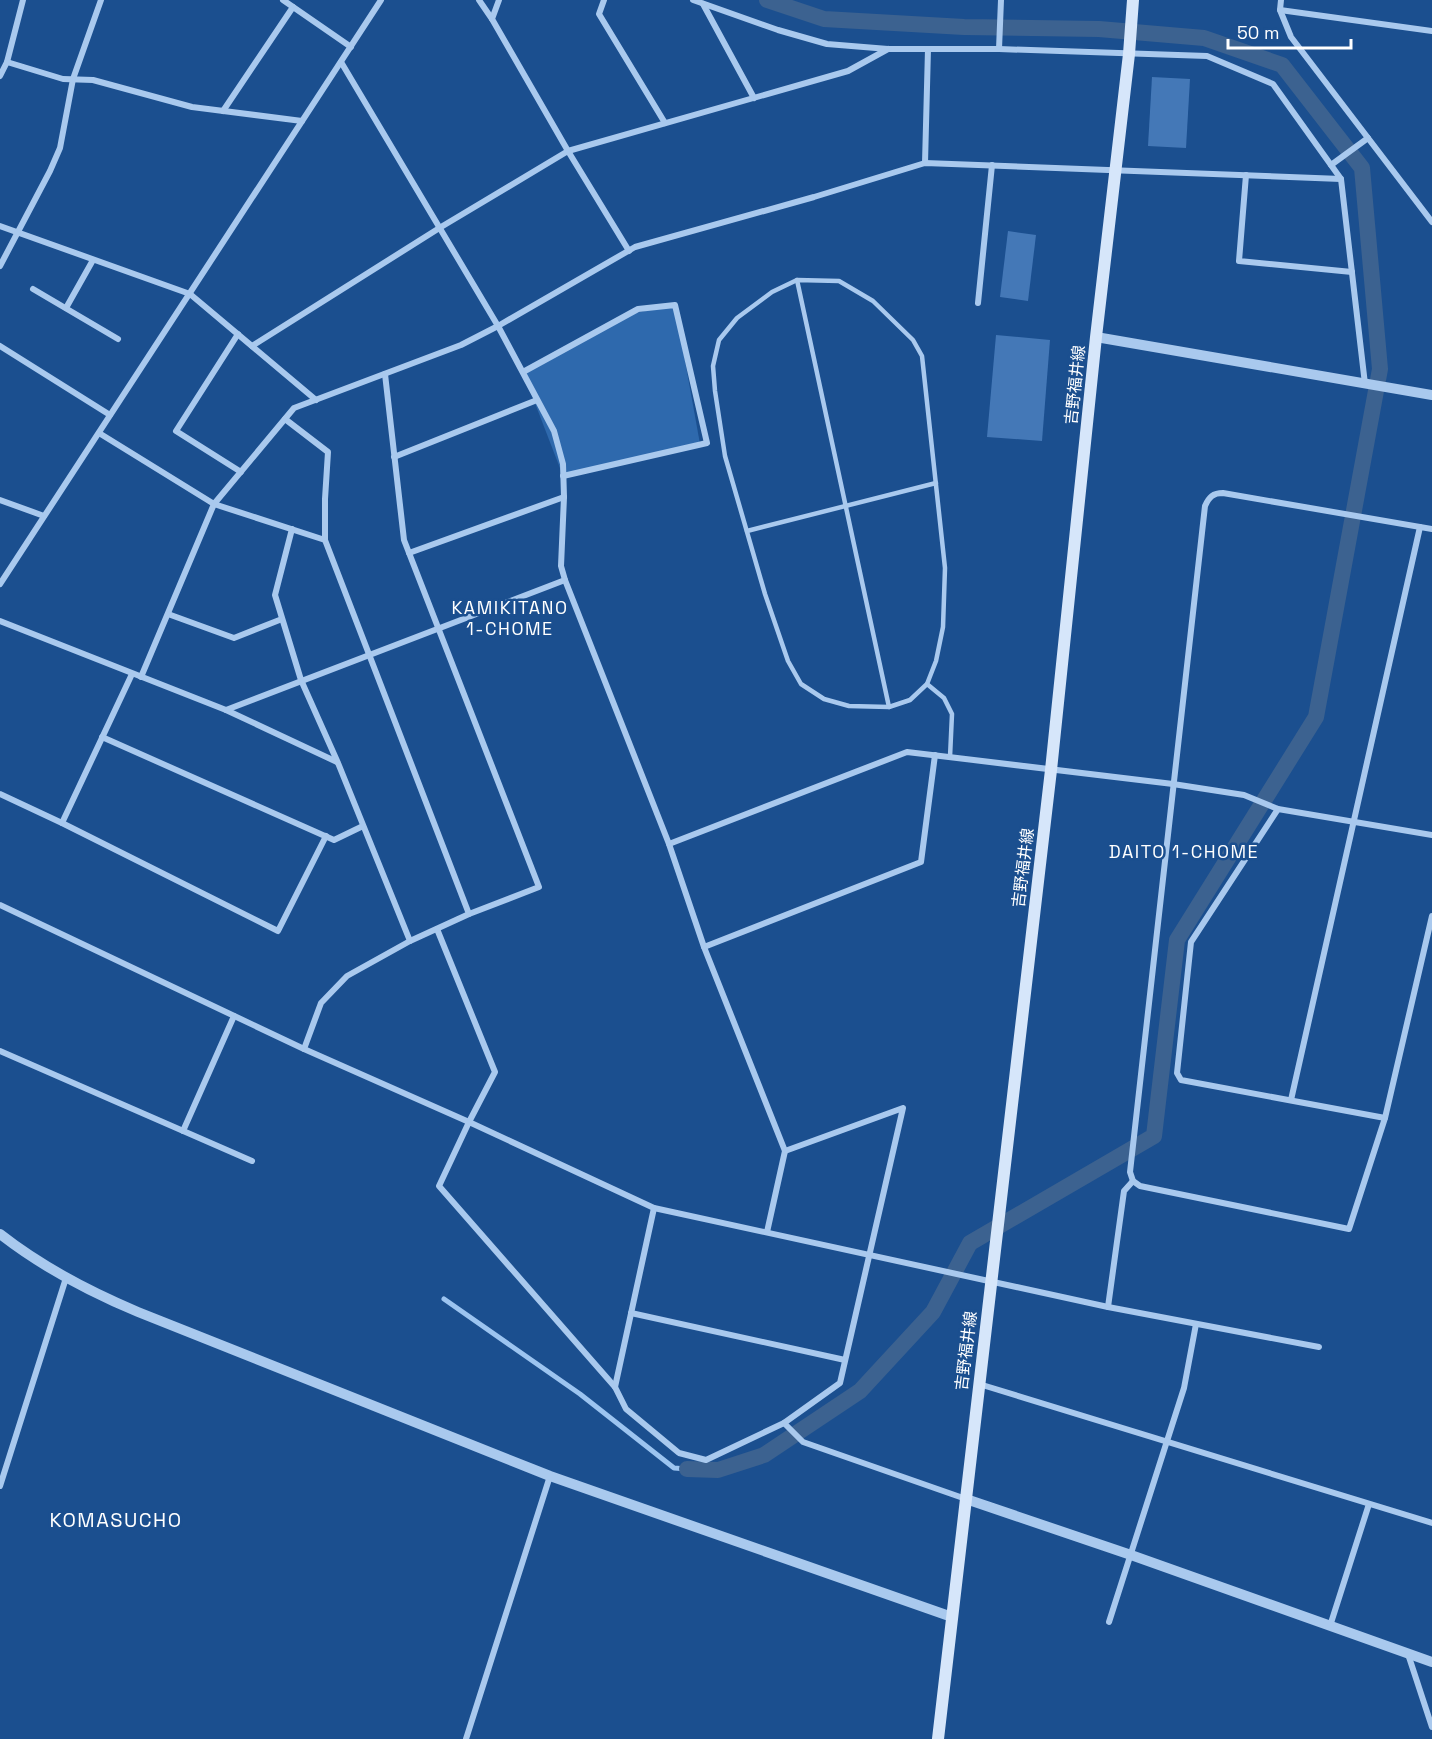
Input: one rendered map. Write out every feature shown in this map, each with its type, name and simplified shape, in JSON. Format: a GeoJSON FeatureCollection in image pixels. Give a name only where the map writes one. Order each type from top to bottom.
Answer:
{"type":"FeatureCollection","features":[{"type":"Feature","properties":{"kind":"main road","name":"吉野福井線"},"geometry":{"type":"LineString","coordinates":[[938,1739],[1051,770],[1133,0]]}},
{"type":"Feature","properties":{"kind":"street"},"geometry":{"type":"LineString","coordinates":[[0,76],[7,62],[23,0]]}},
{"type":"Feature","properties":{"kind":"street"},"geometry":{"type":"LineString","coordinates":[[0,266],[60,148],[73,79],[101,0]]}},
{"type":"Feature","properties":{"kind":"street"},"geometry":{"type":"LineString","coordinates":[[283,0],[351,47]]}},
{"type":"Feature","properties":{"kind":"street"},"geometry":{"type":"LineString","coordinates":[[0,584],[381,0]]}},
{"type":"Feature","properties":{"kind":"street"},"geometry":{"type":"LineString","coordinates":[[479,0],[629,251]]}},
{"type":"Feature","properties":{"kind":"street"},"geometry":{"type":"LineString","coordinates":[[492,19],[499,0]]}},
{"type":"Feature","properties":{"kind":"street"},"geometry":{"type":"LineString","coordinates":[[604,0],[599,14],[665,123]]}},
{"type":"Feature","properties":{"kind":"street"},"geometry":{"type":"LineString","coordinates":[[693,0],[826,44],[888,49],[999,49],[1207,56],[1273,84],[1341,179],[1366,384]]}},
{"type":"Feature","properties":{"kind":"street"},"geometry":{"type":"LineString","coordinates":[[999,49],[1001,0]]}},
{"type":"Feature","properties":{"kind":"street"},"geometry":{"type":"LineString","coordinates":[[1281,0],[1280,10],[1292,37],[1432,222]]}},
{"type":"Feature","properties":{"kind":"street"},"geometry":{"type":"LineString","coordinates":[[703,4],[754,98]]}},
{"type":"Feature","properties":{"kind":"street"},"geometry":{"type":"LineString","coordinates":[[223,111],[293,7]]}},
{"type":"Feature","properties":{"kind":"street"},"geometry":{"type":"LineString","coordinates":[[1280,10],[1432,31]]}},
{"type":"Feature","properties":{"kind":"street"},"geometry":{"type":"LineString","coordinates":[[252,346],[441,227],[568,151],[848,71],[888,49]]}},
{"type":"Feature","properties":{"kind":"street"},"geometry":{"type":"LineString","coordinates":[[925,163],[928,49]]}},
{"type":"Feature","properties":{"kind":"street"},"geometry":{"type":"LineString","coordinates":[[7,62],[63,79],[93,80],[192,107],[302,121]]}},
{"type":"Feature","properties":{"kind":"street"},"geometry":{"type":"LineString","coordinates":[[341,62],[441,227],[498,326],[554,431],[563,464],[561,566],[565,580],[669,844],[704,947],[785,1151],[767,1233]]}},
{"type":"Feature","properties":{"kind":"street"},"geometry":{"type":"LineString","coordinates":[[1331,165],[1368,138]]}},
{"type":"Feature","properties":{"kind":"street"},"geometry":{"type":"LineString","coordinates":[[141,677],[214,504],[294,408],[461,345],[635,247],[814,198],[925,163],[1341,179]]}},
{"type":"Feature","properties":{"kind":"street"},"geometry":{"type":"LineString","coordinates":[[978,303],[992,165]]}},
{"type":"Feature","properties":{"kind":"street"},"geometry":{"type":"LineString","coordinates":[[1246,175],[1239,261],[1352,272]]}},
{"type":"Feature","properties":{"kind":"street"},"geometry":{"type":"LineString","coordinates":[[0,226],[190,294],[316,400]]}},
{"type":"Feature","properties":{"kind":"street"},"geometry":{"type":"LineString","coordinates":[[66,309],[93,260]]}},
{"type":"Feature","properties":{"kind":"street"},"geometry":{"type":"LineString","coordinates":[[33,289],[118,339]]}},
{"type":"Feature","properties":{"kind":"street"},"geometry":{"type":"LineString","coordinates":[[523,372],[638,309],[675,305],[707,443],[563,476]]}},
{"type":"Feature","properties":{"kind":"street"},"geometry":{"type":"LineString","coordinates":[[238,334],[176,431],[241,472]]}},
{"type":"Feature","properties":{"kind":"street"},"geometry":{"type":"LineString","coordinates":[[1096,337],[1432,395]]}},
{"type":"Feature","properties":{"kind":"street"},"geometry":{"type":"LineString","coordinates":[[0,346],[110,415]]}},
{"type":"Feature","properties":{"kind":"street"},"geometry":{"type":"LineString","coordinates":[[304,1049],[321,1004],[347,976],[410,941],[469,914],[539,887],[404,540],[385,374]]}},
{"type":"Feature","properties":{"kind":"street"},"geometry":{"type":"LineString","coordinates":[[394,457],[537,400]]}},
{"type":"Feature","properties":{"kind":"street"},"geometry":{"type":"LineString","coordinates":[[285,419],[328,452],[325,540],[469,914]]}},
{"type":"Feature","properties":{"kind":"street"},"geometry":{"type":"LineString","coordinates":[[99,433],[214,504],[325,540]]}},
{"type":"Feature","properties":{"kind":"street"},"geometry":{"type":"LineString","coordinates":[[1432,529],[1223,493],[1214,493],[1209,498],[1203,514],[1130,1172],[1134,1181],[1140,1186],[1349,1229],[1385,1118],[1432,916]]}},
{"type":"Feature","properties":{"kind":"street"},"geometry":{"type":"LineString","coordinates":[[409,553],[564,497]]}},
{"type":"Feature","properties":{"kind":"street"},"geometry":{"type":"LineString","coordinates":[[0,500],[44,516]]}},
{"type":"Feature","properties":{"kind":"street"},"geometry":{"type":"LineString","coordinates":[[1291,1100],[1420,527]]}},
{"type":"Feature","properties":{"kind":"street"},"geometry":{"type":"LineString","coordinates":[[292,529],[274,594],[301,680],[338,763],[410,941]]}},
{"type":"Feature","properties":{"kind":"street"},"geometry":{"type":"LineString","coordinates":[[226,710],[565,580]]}},
{"type":"Feature","properties":{"kind":"street"},"geometry":{"type":"LineString","coordinates":[[168,614],[234,638],[282,619]]}},
{"type":"Feature","properties":{"kind":"street"},"geometry":{"type":"LineString","coordinates":[[0,621],[226,710],[338,763]]}},
{"type":"Feature","properties":{"kind":"street"},"geometry":{"type":"LineString","coordinates":[[62,823],[132,674]]}},
{"type":"Feature","properties":{"kind":"street"},"geometry":{"type":"LineString","coordinates":[[102,737],[334,840],[363,826]]}},
{"type":"Feature","properties":{"kind":"street"},"geometry":{"type":"LineString","coordinates":[[669,844],[907,752],[1173,784],[1244,795],[1278,809],[1432,835]]}},
{"type":"Feature","properties":{"kind":"street"},"geometry":{"type":"LineString","coordinates":[[704,947],[921,862],[935,755]]}},
{"type":"Feature","properties":{"kind":"street"},"geometry":{"type":"LineString","coordinates":[[0,794],[278,931],[326,836]]}},
{"type":"Feature","properties":{"kind":"street"},"geometry":{"type":"LineString","coordinates":[[1278,809],[1191,942],[1177,1073],[1181,1080],[1385,1118]]}},
{"type":"Feature","properties":{"kind":"street"},"geometry":{"type":"LineString","coordinates":[[0,905],[304,1049],[654,1208],[1108,1307],[1319,1347]]}},
{"type":"Feature","properties":{"kind":"street"},"geometry":{"type":"LineString","coordinates":[[437,929],[495,1072],[439,1186],[615,1387],[626,1409],[679,1453],[706,1460],[784,1423],[840,1383],[903,1108],[785,1151]]}},
{"type":"Feature","properties":{"kind":"street"},"geometry":{"type":"LineString","coordinates":[[183,1131],[234,1016]]}},
{"type":"Feature","properties":{"kind":"street"},"geometry":{"type":"LineString","coordinates":[[0,1051],[252,1161]]}},
{"type":"Feature","properties":{"kind":"street"},"geometry":{"type":"LineString","coordinates":[[1108,1307],[1124,1191],[1134,1181]]}},
{"type":"Feature","properties":{"kind":"street"},"geometry":{"type":"LineString","coordinates":[[615,1387],[654,1208]]}},
{"type":"Feature","properties":{"kind":"street"},"geometry":{"type":"LineString","coordinates":[[0,1234],[22,1251],[66,1278],[93,1293],[138,1312],[550,1476],[952,1617]]}},
{"type":"Feature","properties":{"kind":"street"},"geometry":{"type":"LineString","coordinates":[[0,1486],[66,1278]]}},
{"type":"Feature","properties":{"kind":"street"},"geometry":{"type":"LineString","coordinates":[[631,1313],[845,1360]]}},
{"type":"Feature","properties":{"kind":"street"},"geometry":{"type":"LineString","coordinates":[[1109,1622],[1184,1388],[1196,1324]]}},
{"type":"Feature","properties":{"kind":"street"},"geometry":{"type":"LineString","coordinates":[[979,1384],[1432,1523]]}},
{"type":"Feature","properties":{"kind":"street"},"geometry":{"type":"LineString","coordinates":[[784,1423],[803,1442],[1432,1662]]}},
{"type":"Feature","properties":{"kind":"street"},"geometry":{"type":"LineString","coordinates":[[466,1739],[550,1476]]}},
{"type":"Feature","properties":{"kind":"street"},"geometry":{"type":"LineString","coordinates":[[1330,1626],[1369,1504]]}},
{"type":"Feature","properties":{"kind":"street"},"geometry":{"type":"LineString","coordinates":[[1408,1654],[1432,1727]]}},
{"type":"Feature","properties":{"kind":"lane"},"geometry":{"type":"LineString","coordinates":[[797,280],[889,707]]}},
{"type":"Feature","properties":{"kind":"lane"},"geometry":{"type":"LineString","coordinates":[[797,280],[839,281],[873,301],[913,340],[922,356],[945,568],[943,627],[936,661],[927,684],[910,700],[889,707],[849,706],[824,699],[801,684],[788,660],[765,594],[725,456],[713,366],[719,340],[737,318],[772,292],[797,280]]}},
{"type":"Feature","properties":{"kind":"lane"},"geometry":{"type":"LineString","coordinates":[[747,531],[936,483]]}},
{"type":"Feature","properties":{"kind":"lane"},"geometry":{"type":"LineString","coordinates":[[927,684],[944,698],[952,714],[950,757]]}},
{"type":"Feature","properties":{"kind":"shaded area"},"geometry":{"type":"Polygon","coordinates":[[[675,305],[700,444],[563,476],[523,372],[630,314],[675,305]]]}},
{"type":"Feature","properties":{"kind":"building"},"geometry":{"type":"Polygon","coordinates":[[[1152,77],[1190,79],[1186,148],[1148,146],[1152,77]]]}},
{"type":"Feature","properties":{"kind":"building"},"geometry":{"type":"Polygon","coordinates":[[[1008,231],[1036,235],[1028,301],[1000,297],[1008,231]]]}},
{"type":"Feature","properties":{"kind":"building"},"geometry":{"type":"Polygon","coordinates":[[[996,335],[1050,340],[1042,441],[987,437],[996,335]]]}},
{"type":"Feature","properties":{"kind":"waterway"},"geometry":{"type":"LineString","coordinates":[[687,1469],[718,1470],[764,1455],[860,1391],[933,1312],[970,1243],[1154,1136],[1177,940],[1316,717],[1380,369],[1362,168],[1282,65],[1204,38],[1099,29],[964,27],[824,19],[767,0]]}},
{"type":"Feature","properties":{"kind":"waterway"},"geometry":{"type":"LineString","coordinates":[[444,1299],[580,1394],[674,1468],[687,1469]]}},
{"type":"Feature","properties":{"kind":"district","name":"KAMIKITANO 1-CHOME"},"geometry":{"type":"Point","coordinates":[510,617]}},
{"type":"Feature","properties":{"kind":"district","name":"DAITO 1-CHOME"},"geometry":{"type":"Point","coordinates":[1184,851]}},
{"type":"Feature","properties":{"kind":"district","name":"KOMASUCHO"},"geometry":{"type":"Point","coordinates":[116,1520]}}]}
